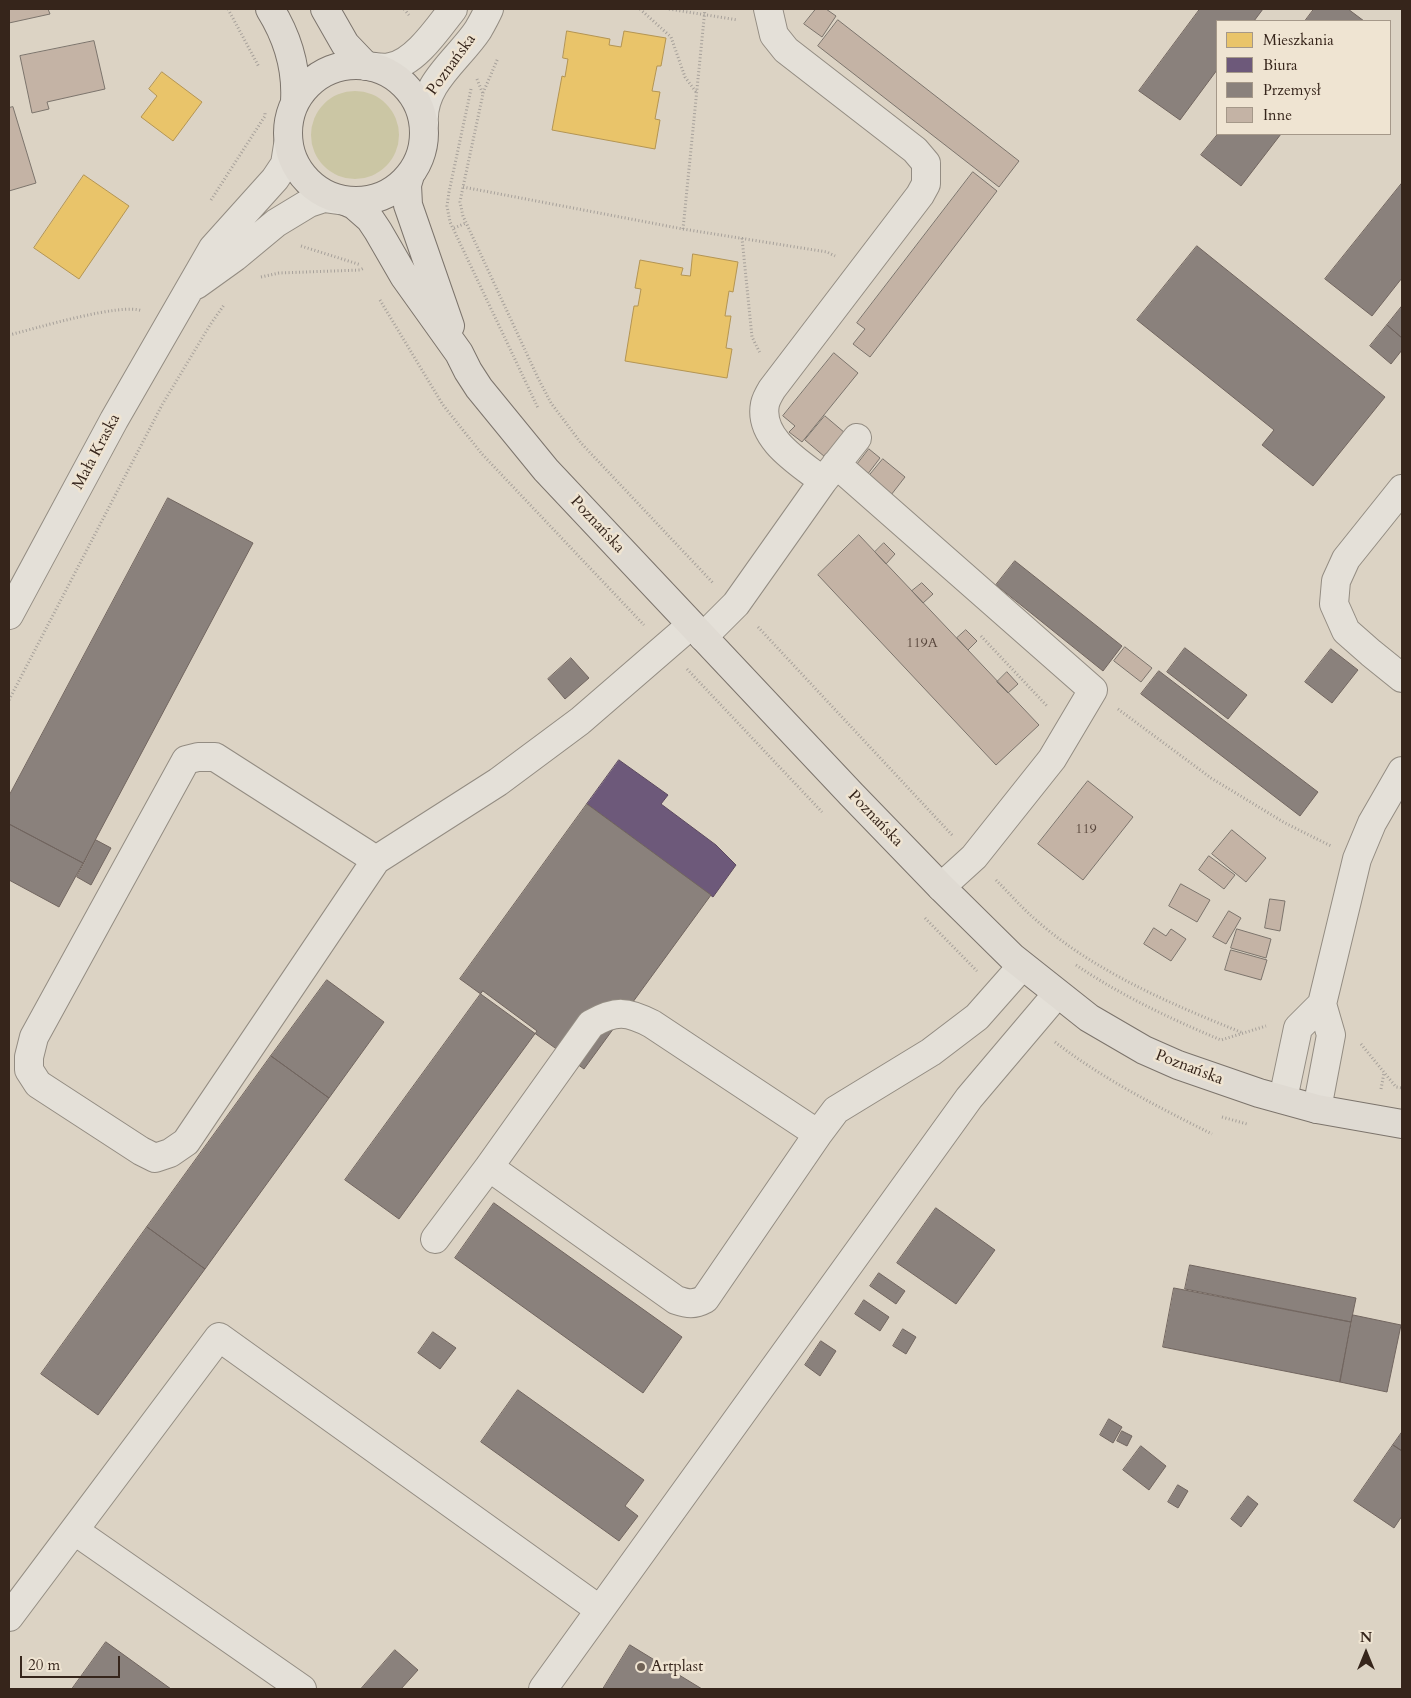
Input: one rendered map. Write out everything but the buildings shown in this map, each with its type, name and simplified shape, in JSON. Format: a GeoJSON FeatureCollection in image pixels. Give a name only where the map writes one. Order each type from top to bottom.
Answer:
{"type":"FeatureCollection","features":[{"type":"Feature","properties":{"kind":"main road"},"geometry":{"type":"LineString","coordinates":[[270,9],[290,49],[294,70],[295,101]]}},
{"type":"Feature","properties":{"kind":"main road"},"geometry":{"type":"LineString","coordinates":[[325,9],[345,44],[366,66]]}},
{"type":"Feature","properties":{"kind":"main road"},"geometry":{"type":"LineString","coordinates":[[357,64],[366,66],[390,73],[414,97],[422,114],[424,139],[421,154],[410,175],[394,190],[383,196],[363,201],[344,201],[324,194],[309,183],[295,164],[288,145],[289,118],[295,101],[309,83],[330,70],[342,66],[357,64]]}},
{"type":"Feature","properties":{"kind":"main road","name":"Poznańska"},"geometry":{"type":"LineString","coordinates":[[410,175],[407,185],[408,204],[459,353],[479,388],[546,470],[697,631],[941,888],[1022,966],[1089,1018],[1144,1050],[1216,1079],[1259,1093],[1317,1109],[1402,1124]]}},
{"type":"Feature","properties":{"kind":"main road","name":"Poznańska"},"geometry":{"type":"LineString","coordinates":[[344,201],[360,210],[370,220],[404,276],[459,353]]}},
{"type":"Feature","properties":{"kind":"street","name":"Poznańska"},"geometry":{"type":"LineString","coordinates":[[366,66],[386,68],[402,64],[431,37],[453,9]]}},
{"type":"Feature","properties":{"kind":"street","name":"Poznańska"},"geometry":{"type":"LineString","coordinates":[[424,123],[423,114],[431,90],[442,73],[478,30],[489,9]]}},
{"type":"Feature","properties":{"kind":"street"},"geometry":{"type":"LineString","coordinates":[[768,9],[774,35],[786,50],[915,150],[926,163],[926,184],[920,195],[777,383],[765,403],[764,416],[769,430],[787,453],[829,473],[1093,690],[1052,758],[974,857],[941,888]]}},
{"type":"Feature","properties":{"kind":"street","name":"Mała Kraska"},"geometry":{"type":"LineString","coordinates":[[9,615],[114,420],[213,248],[281,171],[287,157],[288,145]]}},
{"type":"Feature","properties":{"kind":"street","name":"Mała Kraska"},"geometry":{"type":"LineString","coordinates":[[189,290],[235,257],[276,223],[301,208],[324,198],[344,201]]}},
{"type":"Feature","properties":{"kind":"street"},"geometry":{"type":"LineString","coordinates":[[376,860],[214,757],[198,757],[186,760],[34,1037],[29,1057],[29,1070],[38,1084],[141,1151],[155,1158],[170,1153],[186,1142],[376,860],[498,782],[697,631],[736,604],[829,473],[857,438]]}},
{"type":"Feature","properties":{"kind":"street"},"geometry":{"type":"LineString","coordinates":[[1402,489],[1346,559],[1336,581],[1334,604],[1346,631],[1402,678]]}},
{"type":"Feature","properties":{"kind":"street"},"geometry":{"type":"LineString","coordinates":[[1317,1109],[1331,1035],[1322,1004],[1357,859],[1372,823],[1402,771]]}},
{"type":"Feature","properties":{"kind":"street"},"geometry":{"type":"LineString","coordinates":[[489,1168],[676,1300],[688,1304],[697,1303],[705,1299],[836,1110],[931,1052],[977,1018],[1022,966]]}},
{"type":"Feature","properties":{"kind":"street"},"geometry":{"type":"LineString","coordinates":[[543,1689],[968,1098],[1057,994]]}},
{"type":"Feature","properties":{"kind":"street"},"geometry":{"type":"LineString","coordinates":[[1283,1099],[1298,1028],[1322,1004]]}},
{"type":"Feature","properties":{"kind":"street"},"geometry":{"type":"LineString","coordinates":[[435,1239],[489,1168],[591,1024],[603,1017],[618,1012],[634,1015],[652,1024],[818,1134]]}},
{"type":"Feature","properties":{"kind":"street"},"geometry":{"type":"LineString","coordinates":[[9,1618],[220,1337],[600,1610]]}},
{"type":"Feature","properties":{"kind":"street"},"geometry":{"type":"LineString","coordinates":[[75,1531],[302,1689]]}},
{"type":"Feature","properties":{"kind":"path"},"geometry":{"type":"LineString","coordinates":[[228,9],[263,74]]}},
{"type":"Feature","properties":{"kind":"path"},"geometry":{"type":"LineString","coordinates":[[640,9],[671,37],[685,77],[696,92]]}},
{"type":"Feature","properties":{"kind":"path"},"geometry":{"type":"LineString","coordinates":[[670,9],[741,20]]}},
{"type":"Feature","properties":{"kind":"path"},"geometry":{"type":"LineString","coordinates":[[684,229],[705,9]]}},
{"type":"Feature","properties":{"kind":"path"},"geometry":{"type":"LineString","coordinates":[[265,107],[265,116]]}},
{"type":"Feature","properties":{"kind":"path"},"geometry":{"type":"LineString","coordinates":[[463,187],[684,229],[827,252],[860,274]]}},
{"type":"Feature","properties":{"kind":"path"},"geometry":{"type":"LineString","coordinates":[[742,238],[752,337],[777,383]]}},
{"type":"Feature","properties":{"kind":"path"},"geometry":{"type":"LineString","coordinates":[[254,278],[279,273],[360,270],[366,267]]}},
{"type":"Feature","properties":{"kind":"path"},"geometry":{"type":"LineString","coordinates":[[9,700],[162,406],[210,325],[229,298]]}},
{"type":"Feature","properties":{"kind":"path"},"geometry":{"type":"LineString","coordinates":[[9,335],[125,308],[139,309],[168,324]]}},
{"type":"Feature","properties":{"kind":"path"},"geometry":{"type":"LineString","coordinates":[[981,636],[1070,730]]}},
{"type":"Feature","properties":{"kind":"path"},"geometry":{"type":"LineString","coordinates":[[1093,690],[1211,778],[1285,823],[1357,859]]}},
{"type":"Feature","properties":{"kind":"path"},"geometry":{"type":"LineString","coordinates":[[1244,1033],[1267,1026]]}},
{"type":"Feature","properties":{"kind":"path"},"geometry":{"type":"LineString","coordinates":[[1358,1040],[1396,1087],[1402,1088]]}},
{"type":"Feature","properties":{"kind":"shaded area"},"geometry":{"type":"Polygon","coordinates":[[[355,91],[372,95],[386,104],[395,118],[399,135],[395,152],[386,166],[372,175],[355,179],[338,175],[324,166],[315,152],[311,135],[315,118],[324,104],[338,95],[355,91]]]}},
{"type":"Feature","properties":{"kind":"place","name":"Artplast"},"geometry":{"type":"Point","coordinates":[641,1667]}}]}
